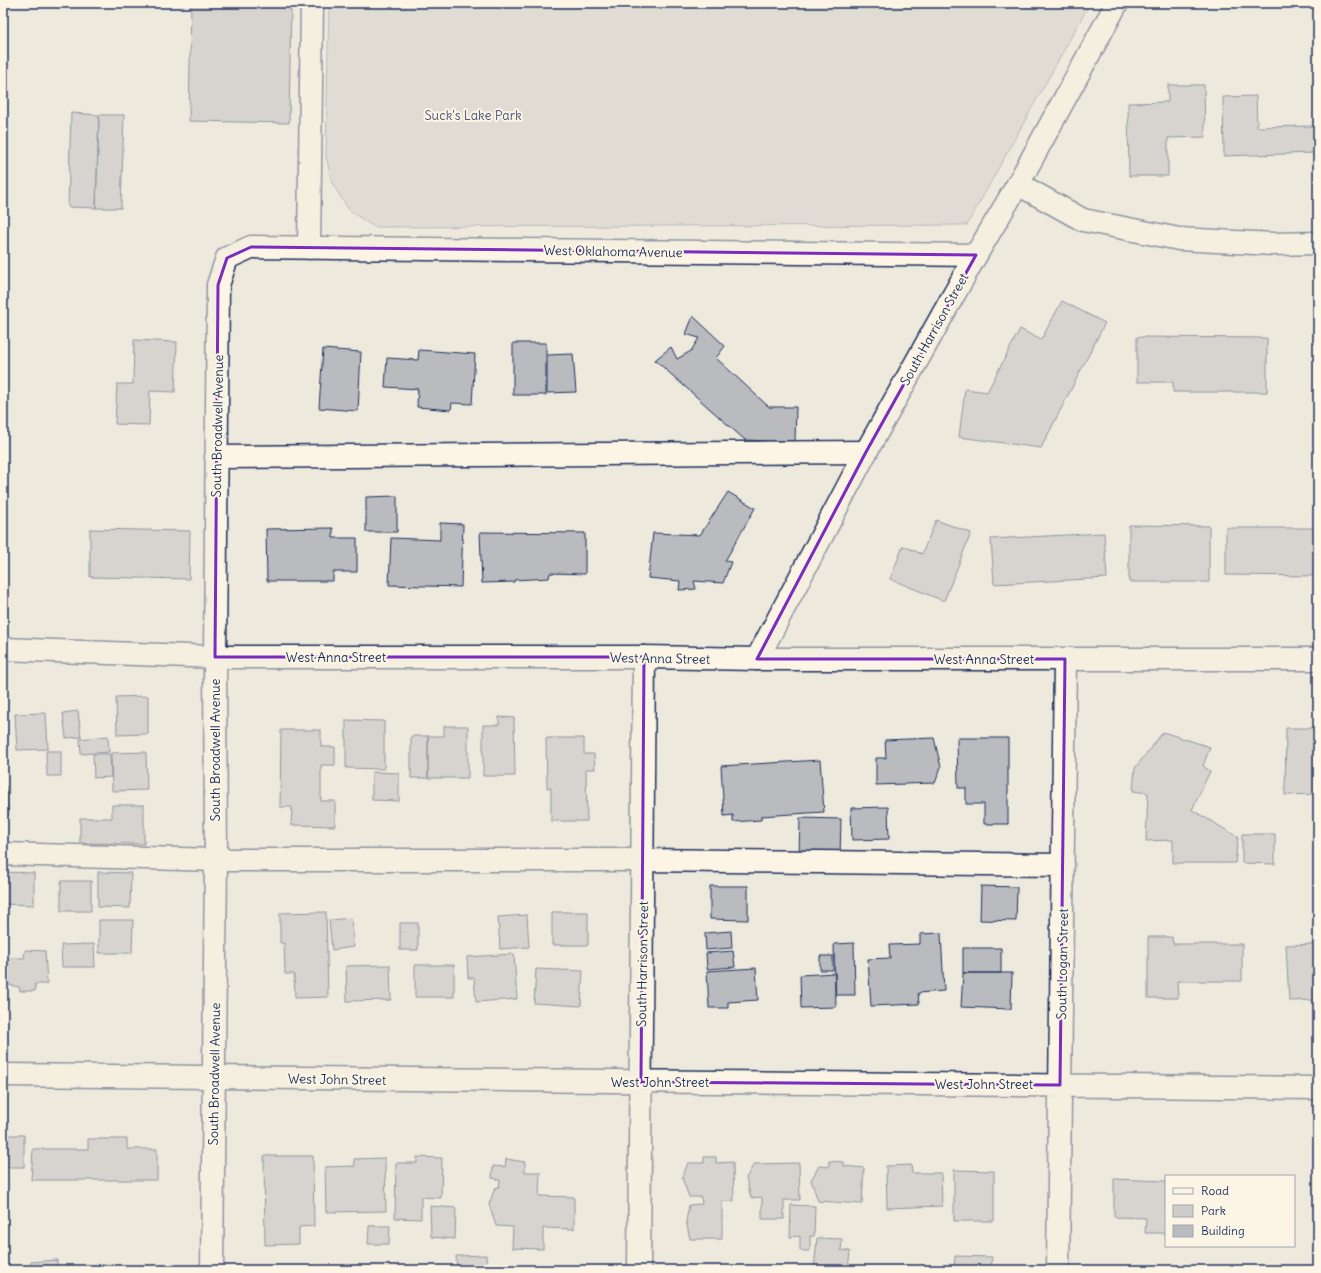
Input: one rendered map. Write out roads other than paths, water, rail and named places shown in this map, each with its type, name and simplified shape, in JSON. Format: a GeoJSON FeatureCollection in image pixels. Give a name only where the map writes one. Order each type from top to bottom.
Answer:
{"type":"FeatureCollection","features":[{"type":"Feature","properties":{"kind":"street"},"geometry":{"type":"LineString","coordinates":[[309,248],[312,3]]}},
{"type":"Feature","properties":{"kind":"street","name":"South Harrison Street"},"geometry":{"type":"LineString","coordinates":[[757,659],[866,452],[976,255],[1018,184],[1117,3]]}},
{"type":"Feature","properties":{"kind":"street"},"geometry":{"type":"LineString","coordinates":[[1018,184],[1083,220],[1090,222],[1179,239],[1274,244],[1318,243]]}},
{"type":"Feature","properties":{"kind":"street","name":"West Oklahoma Avenue"},"geometry":{"type":"LineString","coordinates":[[251,247],[976,255]]}},
{"type":"Feature","properties":{"kind":"street","name":"South Broadwell Avenue"},"geometry":{"type":"LineString","coordinates":[[212,1270],[216,860],[215,657],[218,285],[227,258],[251,247]]}},
{"type":"Feature","properties":{"kind":"street"},"geometry":{"type":"LineString","coordinates":[[216,457],[866,452]]}},
{"type":"Feature","properties":{"kind":"street","name":"West Anna Street"},"geometry":{"type":"LineString","coordinates":[[3,649],[215,657],[1318,659]]}},
{"type":"Feature","properties":{"kind":"street","name":"South Harrison Street"},"geometry":{"type":"LineString","coordinates":[[639,1270],[644,657]]}},
{"type":"Feature","properties":{"kind":"street","name":"South Logan Street"},"geometry":{"type":"LineString","coordinates":[[1058,1270],[1065,659]]}},
{"type":"Feature","properties":{"kind":"street"},"geometry":{"type":"LineString","coordinates":[[3,854],[216,860],[643,860],[1063,865]]}},
{"type":"Feature","properties":{"kind":"street","name":"West John Street"},"geometry":{"type":"LineString","coordinates":[[3,1075],[1318,1088]]}},
{"type":"Feature","properties":{"kind":"park label","name":"Suck's Lake Park"},"geometry":{"type":"Point","coordinates":[473,115]}}]}
